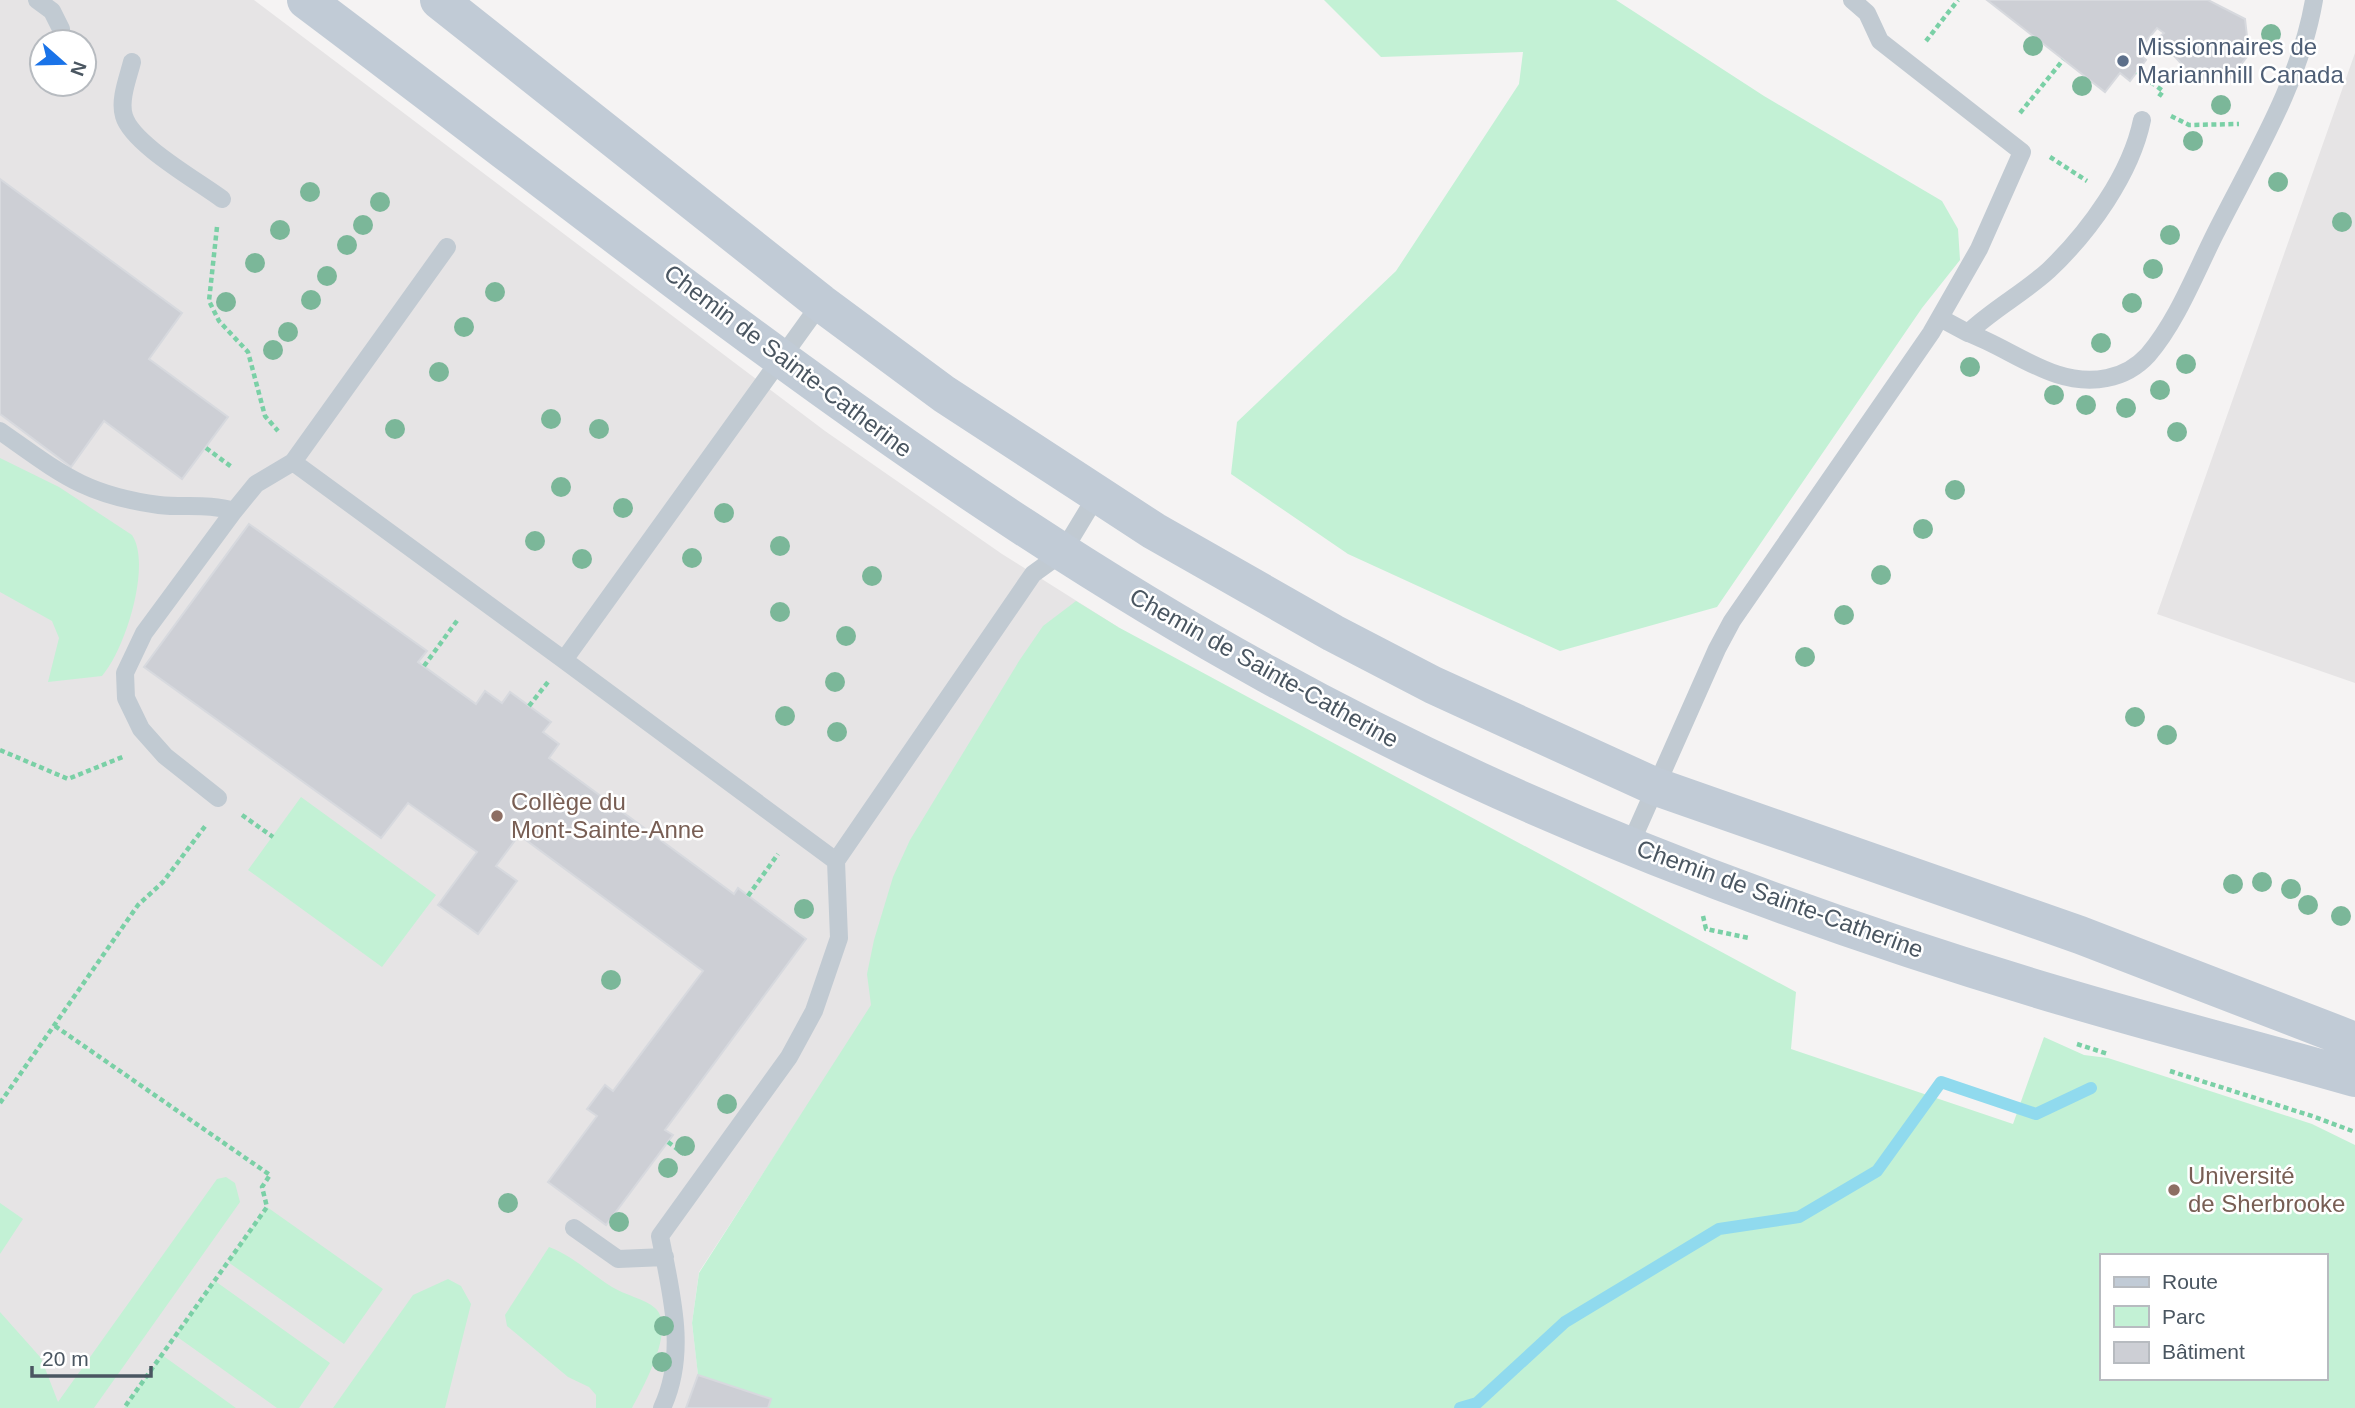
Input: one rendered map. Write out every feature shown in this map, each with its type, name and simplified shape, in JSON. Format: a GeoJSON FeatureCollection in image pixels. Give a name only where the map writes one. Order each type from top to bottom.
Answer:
{"type":"FeatureCollection","features":[{"type":"Feature","properties":{"kind":"main road","name":"Chemin de Sainte-Catherine"},"geometry":{"type":"LineString","coordinates":[[306,0],[783,359],[937,471],[1062,553],[1238,658],[1353,720],[1484,783],[1630,845],[1804,911],[2046,991],[2355,1078]]}},
{"type":"Feature","properties":{"kind":"main road"},"geometry":{"type":"LineString","coordinates":[[439,0],[821,303],[944,394],[1097,495],[1208,562],[1377,657],[1654,786],[2080,935],[2355,1041]]}},
{"type":"Feature","properties":{"kind":"lane"},"geometry":{"type":"LineString","coordinates":[[37,0],[52,11],[60,28]]}},
{"type":"Feature","properties":{"kind":"lane"},"geometry":{"type":"LineString","coordinates":[[1630,845],[1701,678],[1732,621],[1940,318],[1979,248],[2022,152],[1880,41],[1867,13],[1852,0]]}},
{"type":"Feature","properties":{"kind":"lane"},"geometry":{"type":"LineString","coordinates":[[1940,318],[2043,369],[2069,377],[2108,378],[2139,363],[2165,329],[2266,132],[2300,56],[2314,0]]}},
{"type":"Feature","properties":{"kind":"lane"},"geometry":{"type":"LineString","coordinates":[[132,62],[122,107],[129,126],[145,143],[222,199]]}},
{"type":"Feature","properties":{"kind":"lane"},"geometry":{"type":"LineString","coordinates":[[1968,333],[1996,308],[2049,270],[2073,243],[2127,168],[2142,120]]}},
{"type":"Feature","properties":{"kind":"lane"},"geometry":{"type":"LineString","coordinates":[[221,800],[153,744],[129,706],[125,690],[128,665],[149,625],[234,511],[256,484],[293,462],[447,247]]}},
{"type":"Feature","properties":{"kind":"lane"},"geometry":{"type":"LineString","coordinates":[[564,660],[821,303]]}},
{"type":"Feature","properties":{"kind":"lane"},"geometry":{"type":"LineString","coordinates":[[0,431],[69,480],[107,496],[164,506],[217,506],[234,511]]}},
{"type":"Feature","properties":{"kind":"lane"},"geometry":{"type":"LineString","coordinates":[[293,462],[836,861]]}},
{"type":"Feature","properties":{"kind":"lane"},"geometry":{"type":"LineString","coordinates":[[662,1408],[673,1381],[676,1358],[673,1304],[660,1236],[789,1057],[814,1011],[839,938],[836,861],[1034,574],[1062,553],[1097,495]]}},
{"type":"Feature","properties":{"kind":"lane"},"geometry":{"type":"LineString","coordinates":[[574,1228],[618,1258],[664,1257]]}},
{"type":"Feature","properties":{"kind":"path"},"geometry":{"type":"LineString","coordinates":[[1923,44],[1958,0]]}},
{"type":"Feature","properties":{"kind":"path"},"geometry":{"type":"LineString","coordinates":[[2017,117],[2063,60]]}},
{"type":"Feature","properties":{"kind":"path"},"geometry":{"type":"LineString","coordinates":[[2137,72],[2150,81]]}},
{"type":"Feature","properties":{"kind":"path"},"geometry":{"type":"LineString","coordinates":[[2178,122],[2189,125],[2252,124]]}},
{"type":"Feature","properties":{"kind":"path"},"geometry":{"type":"LineString","coordinates":[[2053,157],[2085,180]]}},
{"type":"Feature","properties":{"kind":"path"},"geometry":{"type":"LineString","coordinates":[[214,243],[209,300],[219,321],[248,352],[265,416]]}},
{"type":"Feature","properties":{"kind":"path"},"geometry":{"type":"LineString","coordinates":[[206,448],[229,464]]}},
{"type":"Feature","properties":{"kind":"path"},"geometry":{"type":"LineString","coordinates":[[424,666],[476,595]]}},
{"type":"Feature","properties":{"kind":"path"},"geometry":{"type":"LineString","coordinates":[[529,706],[548,682]]}},
{"type":"Feature","properties":{"kind":"path"},"geometry":{"type":"LineString","coordinates":[[0,750],[68,779],[153,744]]}},
{"type":"Feature","properties":{"kind":"path"},"geometry":{"type":"LineString","coordinates":[[0,1103],[138,905],[163,882],[221,800],[272,837]]}},
{"type":"Feature","properties":{"kind":"path"},"geometry":{"type":"LineString","coordinates":[[748,895],[795,830]]}},
{"type":"Feature","properties":{"kind":"path"},"geometry":{"type":"LineString","coordinates":[[55,1026],[270,1175],[262,1187],[267,1207],[124,1408]]}},
{"type":"Feature","properties":{"kind":"shaded area","name":"Collège du Mont-Sainte-Anne"},"geometry":{"type":"Polygon","coordinates":[[[0,0],[254,0],[825,431],[1002,554],[1118,627],[699,1272],[692,1323],[698,1374],[771,1399],[768,1408],[65,1408],[0,1362],[0,0]]]}},
{"type":"Feature","properties":{"kind":"shaded area"},"geometry":{"type":"Polygon","coordinates":[[[2355,53],[2355,683],[2157,614],[2355,53]]]}},
{"type":"Feature","properties":{"kind":"green space"},"geometry":{"type":"Polygon","coordinates":[[[1324,0],[1616,0],[1764,96],[1942,201],[1958,229],[1960,260],[1922,308],[1717,607],[1560,651],[1348,554],[1231,474],[1237,422],[1396,271],[1519,84],[1523,52],[1381,57],[1324,0]]]}},
{"type":"Feature","properties":{"kind":"green space"},"geometry":{"type":"Polygon","coordinates":[[[0,458],[59,487],[132,535],[139,566],[133,607],[119,647],[102,676],[48,682],[59,638],[52,621],[0,592],[0,458]]]}},
{"type":"Feature","properties":{"kind":"green space"},"geometry":{"type":"Polygon","coordinates":[[[1076,601],[1118,627],[1796,992],[1791,1049],[2013,1124],[2044,1037],[2084,1055],[2108,1058],[2312,1124],[2355,1145],[2355,1408],[768,1408],[771,1399],[698,1375],[692,1323],[699,1273],[871,1005],[867,974],[893,877],[910,840],[1043,626],[1076,601]]]}},
{"type":"Feature","properties":{"kind":"green space"},"geometry":{"type":"Polygon","coordinates":[[[301,797],[436,895],[382,967],[248,870],[301,797]]]}},
{"type":"Feature","properties":{"kind":"green space"},"geometry":{"type":"Polygon","coordinates":[[[226,1177],[235,1183],[240,1202],[94,1408],[0,1408],[0,1312],[41,1358],[58,1402],[217,1179],[226,1177]]]}},
{"type":"Feature","properties":{"kind":"green space"},"geometry":{"type":"Polygon","coordinates":[[[0,1203],[23,1219],[0,1254],[0,1203]]]}},
{"type":"Feature","properties":{"kind":"green space"},"geometry":{"type":"Polygon","coordinates":[[[267,1207],[383,1289],[344,1344],[228,1262],[267,1207]]]}},
{"type":"Feature","properties":{"kind":"green space"},"geometry":{"type":"Polygon","coordinates":[[[549,1247],[574,1260],[612,1287],[651,1305],[661,1317],[662,1329],[656,1358],[632,1408],[596,1408],[596,1395],[589,1387],[568,1377],[507,1326],[505,1315],[549,1247]]]}},
{"type":"Feature","properties":{"kind":"green space"},"geometry":{"type":"Polygon","coordinates":[[[448,1279],[461,1286],[471,1304],[445,1408],[333,1408],[413,1295],[448,1279]]]}},
{"type":"Feature","properties":{"kind":"green space"},"geometry":{"type":"Polygon","coordinates":[[[215,1281],[330,1363],[299,1408],[277,1408],[176,1336],[215,1281]]]}},
{"type":"Feature","properties":{"kind":"green space"},"geometry":{"type":"Polygon","coordinates":[[[162,1355],[236,1408],[124,1408],[162,1355]]]}},
{"type":"Feature","properties":{"kind":"building"},"geometry":{"type":"Polygon","coordinates":[[[1987,0],[2208,0],[2245,19],[2249,54],[2231,78],[2197,81],[2158,38],[2164,33],[2157,28],[2137,52],[2146,60],[2130,81],[2120,73],[2105,92],[1987,0]]]}},
{"type":"Feature","properties":{"kind":"building"},"geometry":{"type":"Polygon","coordinates":[[[0,179],[182,313],[149,359],[228,417],[182,479],[104,421],[71,467],[0,414],[0,179]]]}},
{"type":"Feature","properties":{"kind":"building"},"geometry":{"type":"Polygon","coordinates":[[[249,524],[427,651],[418,662],[476,704],[485,691],[502,703],[510,692],[551,722],[543,732],[559,744],[549,758],[734,894],[738,888],[806,939],[665,1130],[673,1135],[606,1225],[548,1182],[597,1116],[587,1109],[605,1085],[613,1091],[703,971],[519,835],[496,866],[517,881],[478,934],[438,905],[477,852],[408,803],[381,838],[144,667],[249,524]]]}},
{"type":"Feature","properties":{"kind":"building"},"geometry":{"type":"Polygon","coordinates":[[[698,1375],[771,1399],[768,1408],[686,1408],[698,1375]]]}},
{"type":"Feature","properties":{"kind":"waterway"},"geometry":{"type":"LineString","coordinates":[[1460,1408],[1477,1403],[1565,1322],[1719,1229],[1799,1217],[1877,1171],[1941,1082],[2036,1114],[2091,1088]]}},
{"type":"Feature","properties":{"kind":"place","name":"Missionnaires de Mariannhill Canada"},"geometry":{"type":"Point","coordinates":[2123,61]}},
{"type":"Feature","properties":{"kind":"place","name":"Collège du Mont-Sainte-Anne"},"geometry":{"type":"Point","coordinates":[497,816]}},
{"type":"Feature","properties":{"kind":"place","name":"Université de Sherbrooke"},"geometry":{"type":"Point","coordinates":[2174,1190]}}]}
